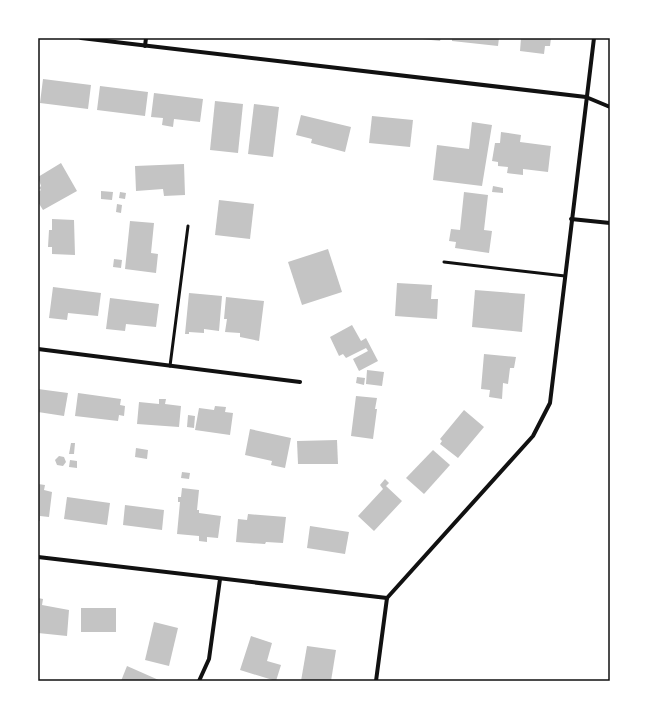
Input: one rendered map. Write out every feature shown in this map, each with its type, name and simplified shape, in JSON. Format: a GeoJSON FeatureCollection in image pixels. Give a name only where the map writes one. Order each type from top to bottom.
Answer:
{"type":"FeatureCollection","features":[{"type":"Feature","properties":{"kind":"street"},"geometry":{"type":"LineString","coordinates":[[80,38],[586,97],[610,107]]}},
{"type":"Feature","properties":{"kind":"street"},"geometry":{"type":"LineString","coordinates":[[145,46],[146,38]]}},
{"type":"Feature","properties":{"kind":"street"},"geometry":{"type":"LineString","coordinates":[[376,681],[387,598],[533,436],[550,403],[594,38]]}},
{"type":"Feature","properties":{"kind":"street"},"geometry":{"type":"LineString","coordinates":[[571,219],[610,223]]}},
{"type":"Feature","properties":{"kind":"street"},"geometry":{"type":"LineString","coordinates":[[38,349],[300,382]]}},
{"type":"Feature","properties":{"kind":"street"},"geometry":{"type":"LineString","coordinates":[[38,556],[387,598]]}},
{"type":"Feature","properties":{"kind":"street"},"geometry":{"type":"LineString","coordinates":[[199,681],[209,659],[220,579]]}},
{"type":"Feature","properties":{"kind":"lane"},"geometry":{"type":"LineString","coordinates":[[170,366],[188,226]]}},
{"type":"Feature","properties":{"kind":"lane"},"geometry":{"type":"LineString","coordinates":[[444,262],[565,276]]}},
{"type":"Feature","properties":{"kind":"building"},"geometry":{"type":"Polygon","coordinates":[[[413,38],[441,38],[440,41],[413,38]]]}},
{"type":"Feature","properties":{"kind":"building"},"geometry":{"type":"Polygon","coordinates":[[[452,38],[499,38],[498,46],[452,41],[452,38]]]}},
{"type":"Feature","properties":{"kind":"building"},"geometry":{"type":"Polygon","coordinates":[[[521,38],[551,38],[550,46],[545,46],[544,54],[520,51],[521,38]]]}},
{"type":"Feature","properties":{"kind":"building"},"geometry":{"type":"Polygon","coordinates":[[[43,79],[91,85],[88,109],[40,103],[43,79]]]}},
{"type":"Feature","properties":{"kind":"building"},"geometry":{"type":"Polygon","coordinates":[[[100,86],[148,92],[145,116],[97,110],[100,86]]]}},
{"type":"Feature","properties":{"kind":"building"},"geometry":{"type":"Polygon","coordinates":[[[154,93],[203,99],[200,122],[174,119],[173,127],[162,125],[163,118],[151,117],[154,93]]]}},
{"type":"Feature","properties":{"kind":"building"},"geometry":{"type":"Polygon","coordinates":[[[215,101],[243,104],[238,153],[210,150],[215,101]]]}},
{"type":"Feature","properties":{"kind":"building"},"geometry":{"type":"Polygon","coordinates":[[[254,104],[279,107],[273,157],[248,154],[254,104]]]}},
{"type":"Feature","properties":{"kind":"building"},"geometry":{"type":"Polygon","coordinates":[[[301,115],[351,127],[345,152],[311,143],[312,139],[296,135],[301,115]]]}},
{"type":"Feature","properties":{"kind":"building"},"geometry":{"type":"Polygon","coordinates":[[[372,116],[413,120],[410,147],[369,143],[372,116]]]}},
{"type":"Feature","properties":{"kind":"building"},"geometry":{"type":"Polygon","coordinates":[[[472,122],[492,125],[482,186],[433,180],[437,145],[469,149],[472,122]]]}},
{"type":"Feature","properties":{"kind":"building"},"geometry":{"type":"Polygon","coordinates":[[[501,132],[521,135],[520,142],[551,146],[548,172],[523,169],[523,175],[507,173],[508,167],[498,166],[498,162],[492,161],[495,143],[500,143],[501,132]]]}},
{"type":"Feature","properties":{"kind":"building"},"geometry":{"type":"Polygon","coordinates":[[[61,163],[77,191],[43,210],[38,202],[38,192],[41,190],[39,188],[41,186],[38,177],[61,163]]]}},
{"type":"Feature","properties":{"kind":"building"},"geometry":{"type":"Polygon","coordinates":[[[184,164],[185,195],[164,196],[163,189],[136,191],[135,166],[184,164]]]}},
{"type":"Feature","properties":{"kind":"building"},"geometry":{"type":"Polygon","coordinates":[[[493,186],[503,188],[503,193],[492,192],[493,186]]]}},
{"type":"Feature","properties":{"kind":"building"},"geometry":{"type":"Polygon","coordinates":[[[101,191],[113,192],[112,200],[101,199],[101,191]]]}},
{"type":"Feature","properties":{"kind":"building"},"geometry":{"type":"Polygon","coordinates":[[[120,192],[126,193],[125,199],[119,198],[120,192]]]}},
{"type":"Feature","properties":{"kind":"building"},"geometry":{"type":"Polygon","coordinates":[[[464,192],[488,195],[484,230],[492,231],[489,253],[455,248],[456,242],[449,241],[451,229],[460,230],[464,192]]]}},
{"type":"Feature","properties":{"kind":"building"},"geometry":{"type":"Polygon","coordinates":[[[219,200],[254,204],[250,239],[215,235],[219,200]]]}},
{"type":"Feature","properties":{"kind":"building"},"geometry":{"type":"Polygon","coordinates":[[[117,204],[122,205],[121,213],[116,212],[117,204]]]}},
{"type":"Feature","properties":{"kind":"building"},"geometry":{"type":"Polygon","coordinates":[[[52,219],[74,220],[75,255],[52,254],[52,247],[48,247],[49,230],[52,230],[52,219]]]}},
{"type":"Feature","properties":{"kind":"building"},"geometry":{"type":"Polygon","coordinates":[[[130,221],[154,223],[151,253],[158,254],[156,273],[125,269],[130,221]]]}},
{"type":"Feature","properties":{"kind":"building"},"geometry":{"type":"Polygon","coordinates":[[[328,249],[342,292],[302,305],[288,262],[328,249]]]}},
{"type":"Feature","properties":{"kind":"building"},"geometry":{"type":"Polygon","coordinates":[[[114,259],[122,260],[121,268],[113,267],[114,259]]]}},
{"type":"Feature","properties":{"kind":"building"},"geometry":{"type":"Polygon","coordinates":[[[397,283],[432,285],[431,299],[438,299],[437,319],[395,316],[397,283]]]}},
{"type":"Feature","properties":{"kind":"building"},"geometry":{"type":"Polygon","coordinates":[[[53,287],[101,293],[98,316],[68,313],[67,320],[49,318],[53,287]]]}},
{"type":"Feature","properties":{"kind":"building"},"geometry":{"type":"Polygon","coordinates":[[[475,290],[525,294],[522,332],[472,327],[475,290]]]}},
{"type":"Feature","properties":{"kind":"building"},"geometry":{"type":"Polygon","coordinates":[[[189,293],[222,296],[219,331],[204,329],[204,333],[189,332],[189,334],[185,334],[189,293]]]}},
{"type":"Feature","properties":{"kind":"building"},"geometry":{"type":"Polygon","coordinates":[[[226,297],[264,301],[259,341],[240,337],[240,333],[225,332],[227,319],[224,319],[226,297]]]}},
{"type":"Feature","properties":{"kind":"building"},"geometry":{"type":"Polygon","coordinates":[[[110,298],[159,304],[156,327],[126,324],[125,331],[106,329],[110,298]]]}},
{"type":"Feature","properties":{"kind":"building"},"geometry":{"type":"Polygon","coordinates":[[[352,325],[361,341],[366,338],[378,361],[359,371],[353,359],[368,351],[366,348],[346,358],[343,354],[339,356],[330,337],[352,325]]]}},
{"type":"Feature","properties":{"kind":"building"},"geometry":{"type":"Polygon","coordinates":[[[484,354],[516,357],[514,368],[510,368],[508,384],[503,383],[502,399],[489,397],[490,390],[481,389],[484,354]]]}},
{"type":"Feature","properties":{"kind":"building"},"geometry":{"type":"Polygon","coordinates":[[[367,370],[384,372],[382,386],[366,384],[367,370]]]}},
{"type":"Feature","properties":{"kind":"building"},"geometry":{"type":"Polygon","coordinates":[[[357,377],[365,378],[364,385],[356,383],[357,377]]]}},
{"type":"Feature","properties":{"kind":"building"},"geometry":{"type":"Polygon","coordinates":[[[38,389],[68,393],[64,416],[38,412],[38,389]]]}},
{"type":"Feature","properties":{"kind":"building"},"geometry":{"type":"Polygon","coordinates":[[[78,393],[121,399],[120,405],[125,406],[124,416],[119,415],[118,421],[75,416],[78,393]]]}},
{"type":"Feature","properties":{"kind":"building"},"geometry":{"type":"Polygon","coordinates":[[[356,396],[377,398],[373,439],[351,436],[356,396]]]}},
{"type":"Feature","properties":{"kind":"building"},"geometry":{"type":"Polygon","coordinates":[[[159,399],[166,399],[165,404],[181,406],[179,427],[137,424],[139,402],[159,404],[159,399]]]}},
{"type":"Feature","properties":{"kind":"building"},"geometry":{"type":"Polygon","coordinates":[[[215,406],[226,407],[225,412],[233,413],[230,435],[195,430],[199,408],[214,410],[215,406]]]}},
{"type":"Feature","properties":{"kind":"building"},"geometry":{"type":"Polygon","coordinates":[[[464,410],[484,427],[458,458],[440,444],[442,441],[440,439],[464,410]]]}},
{"type":"Feature","properties":{"kind":"building"},"geometry":{"type":"Polygon","coordinates":[[[188,415],[195,416],[194,428],[187,427],[188,415]]]}},
{"type":"Feature","properties":{"kind":"building"},"geometry":{"type":"Polygon","coordinates":[[[250,429],[291,438],[285,468],[271,465],[272,461],[245,455],[250,429]]]}},
{"type":"Feature","properties":{"kind":"building"},"geometry":{"type":"Polygon","coordinates":[[[337,440],[338,464],[298,464],[297,441],[337,440]]]}},
{"type":"Feature","properties":{"kind":"building"},"geometry":{"type":"Polygon","coordinates":[[[71,443],[75,443],[74,454],[69,454],[71,443]]]}},
{"type":"Feature","properties":{"kind":"building"},"geometry":{"type":"Polygon","coordinates":[[[136,448],[148,450],[147,459],[135,457],[136,448]]]}},
{"type":"Feature","properties":{"kind":"building"},"geometry":{"type":"Polygon","coordinates":[[[433,450],[450,465],[424,494],[406,478],[433,450]]]}},
{"type":"Feature","properties":{"kind":"building"},"geometry":{"type":"Polygon","coordinates":[[[59,456],[64,457],[66,462],[63,466],[57,465],[55,460],[59,456]]]}},
{"type":"Feature","properties":{"kind":"building"},"geometry":{"type":"Polygon","coordinates":[[[70,460],[77,461],[77,468],[69,467],[70,460]]]}},
{"type":"Feature","properties":{"kind":"building"},"geometry":{"type":"Polygon","coordinates":[[[182,472],[190,473],[189,479],[181,478],[182,472]]]}},
{"type":"Feature","properties":{"kind":"building"},"geometry":{"type":"Polygon","coordinates":[[[385,479],[389,483],[386,486],[402,501],[374,531],[358,516],[383,489],[380,485],[385,479]]]}},
{"type":"Feature","properties":{"kind":"building"},"geometry":{"type":"Polygon","coordinates":[[[38,484],[45,485],[44,490],[52,492],[49,517],[40,516],[40,521],[38,521],[38,484]]]}},
{"type":"Feature","properties":{"kind":"building"},"geometry":{"type":"Polygon","coordinates":[[[182,488],[199,490],[197,510],[199,510],[199,513],[221,516],[218,538],[207,537],[207,542],[199,541],[199,536],[177,534],[180,502],[178,502],[178,497],[181,497],[182,488]]]}},
{"type":"Feature","properties":{"kind":"building"},"geometry":{"type":"Polygon","coordinates":[[[67,497],[110,503],[107,525],[64,519],[67,497]]]}},
{"type":"Feature","properties":{"kind":"building"},"geometry":{"type":"Polygon","coordinates":[[[125,505],[164,510],[162,530],[123,525],[125,505]]]}},
{"type":"Feature","properties":{"kind":"building"},"geometry":{"type":"Polygon","coordinates":[[[248,514],[286,517],[283,543],[266,542],[265,544],[236,542],[238,519],[247,520],[248,514]]]}},
{"type":"Feature","properties":{"kind":"building"},"geometry":{"type":"Polygon","coordinates":[[[310,526],[349,532],[345,554],[307,548],[310,526]]]}},
{"type":"Feature","properties":{"kind":"building"},"geometry":{"type":"Polygon","coordinates":[[[38,598],[43,599],[42,605],[69,610],[67,636],[38,633],[38,598]]]}},
{"type":"Feature","properties":{"kind":"building"},"geometry":{"type":"Polygon","coordinates":[[[81,608],[116,608],[116,632],[81,632],[81,608]]]}},
{"type":"Feature","properties":{"kind":"building"},"geometry":{"type":"Polygon","coordinates":[[[154,622],[178,628],[169,666],[145,660],[154,622]]]}},
{"type":"Feature","properties":{"kind":"building"},"geometry":{"type":"Polygon","coordinates":[[[251,636],[272,643],[267,661],[281,665],[276,681],[240,670],[251,636]]]}},
{"type":"Feature","properties":{"kind":"building"},"geometry":{"type":"Polygon","coordinates":[[[307,646],[336,650],[331,681],[301,681],[307,646]]]}},
{"type":"Feature","properties":{"kind":"building"},"geometry":{"type":"Polygon","coordinates":[[[127,666],[161,681],[121,681],[127,666]]]}}]}
